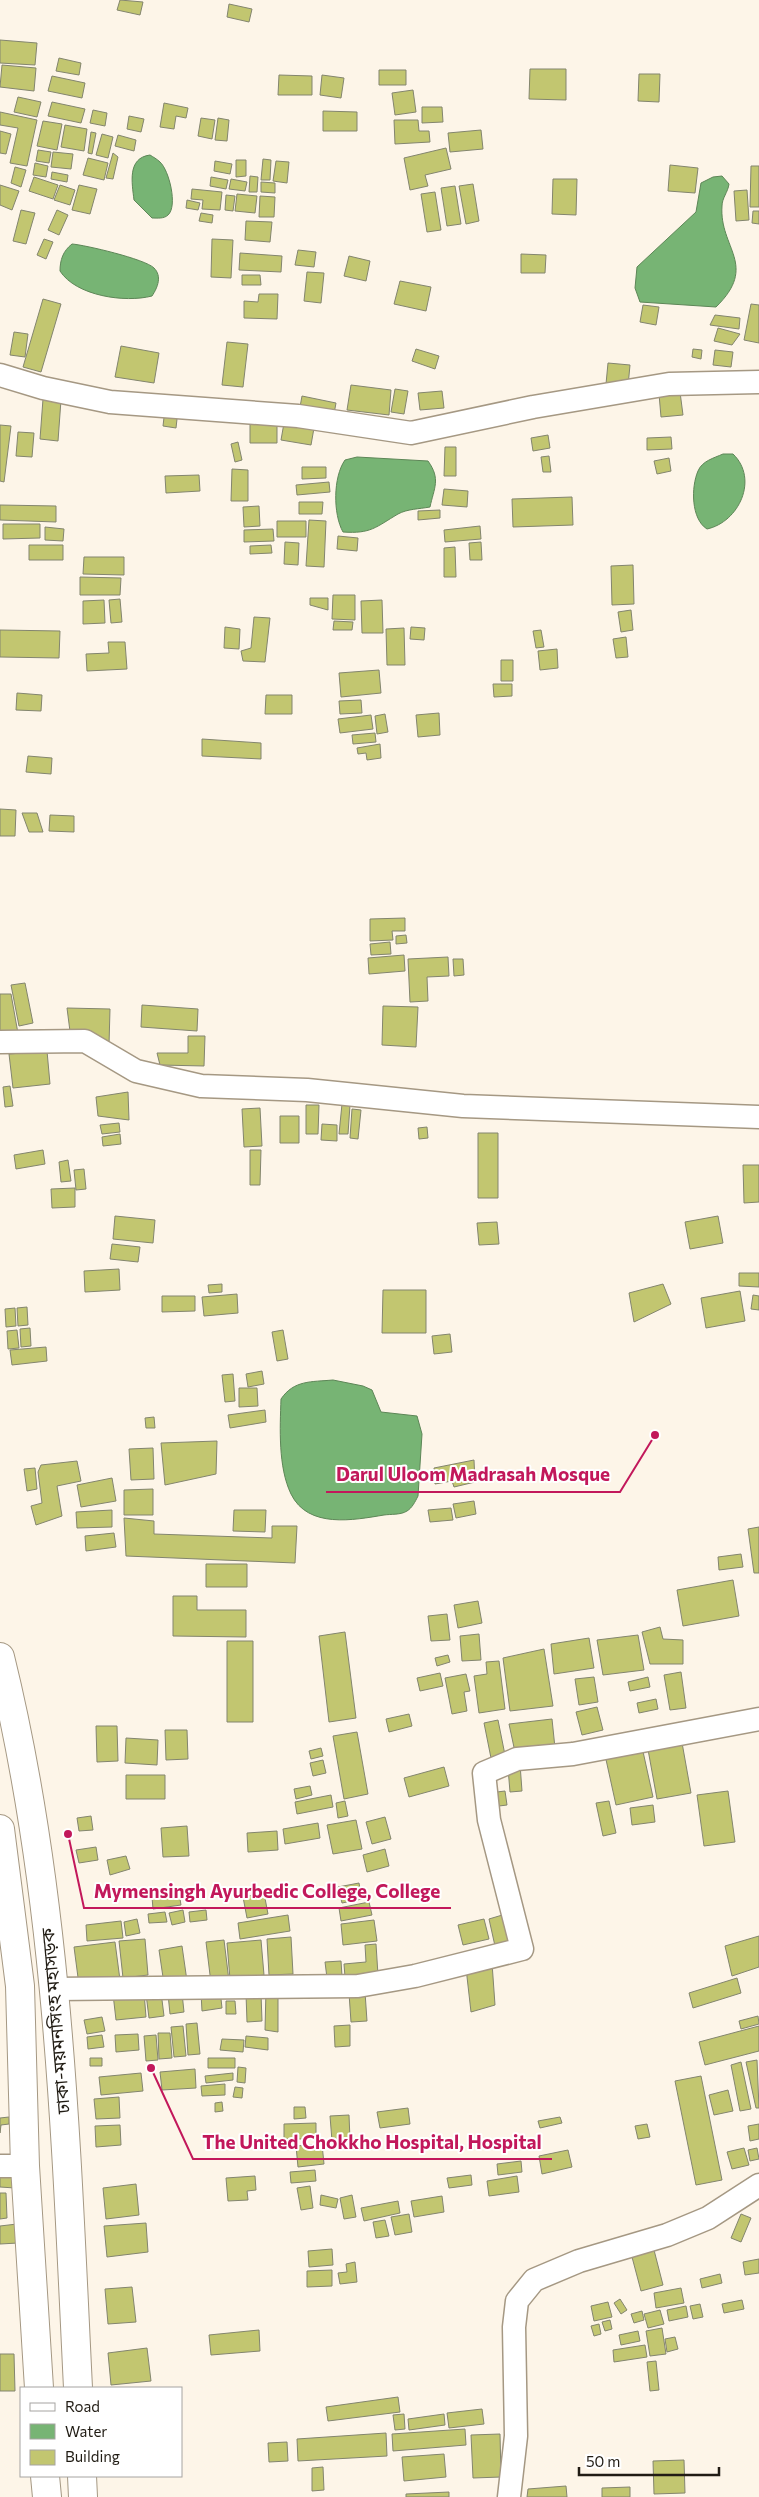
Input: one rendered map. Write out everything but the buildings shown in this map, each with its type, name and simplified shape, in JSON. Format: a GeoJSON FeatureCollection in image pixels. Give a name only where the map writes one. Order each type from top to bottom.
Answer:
{"type":"FeatureCollection","features":[{"type":"Feature","properties":{"kind":"main road","name":"ঢাকা-ময়মনসিংহ মহাসড়ক"},"geometry":{"type":"LineString","coordinates":[[0,1657],[31,1802],[54,1989],[68,2182],[78,2387]]}},
{"type":"Feature","properties":{"kind":"main road","name":"ঢাকা-ময়মনসিংহ মহাসড়ক"},"geometry":{"type":"LineString","coordinates":[[0,1828],[20,1986],[12,2166],[40,2387]]}},
{"type":"Feature","properties":{"kind":"main road"},"geometry":{"type":"LineString","coordinates":[[45,2477],[47,2497]]}},
{"type":"Feature","properties":{"kind":"main road"},"geometry":{"type":"LineString","coordinates":[[82,2477],[83,2497]]}},
{"type":"Feature","properties":{"kind":"street"},"geometry":{"type":"LineString","coordinates":[[0,375],[43,388],[110,402],[298,416],[411,433],[533,407],[669,384],[759,382]]}},
{"type":"Feature","properties":{"kind":"street"},"geometry":{"type":"LineString","coordinates":[[0,1042],[85,1041],[136,1071],[201,1086],[307,1090],[463,1106],[759,1118]]}},
{"type":"Feature","properties":{"kind":"street"},"geometry":{"type":"LineString","coordinates":[[54,1989],[358,1986],[415,1976],[522,1949],[490,1820],[484,1772],[517,1760],[573,1754],[759,1719]]}},
{"type":"Feature","properties":{"kind":"street"},"geometry":{"type":"LineString","coordinates":[[509,2497],[516,2436],[514,2327],[518,2301],[534,2280],[579,2261],[667,2235],[708,2218],[759,2185]]}},
{"type":"Feature","properties":{"kind":"water"},"geometry":{"type":"Polygon","coordinates":[[[150,155],[163,166],[171,188],[171,210],[168,215],[162,218],[152,218],[134,200],[132,179],[134,166],[143,157],[150,155]]]}},
{"type":"Feature","properties":{"kind":"water"},"geometry":{"type":"Polygon","coordinates":[[[722,176],[729,184],[722,203],[723,221],[736,268],[735,279],[728,292],[716,307],[640,302],[635,288],[637,267],[696,212],[701,183],[713,177],[722,176]]]}},
{"type":"Feature","properties":{"kind":"water"},"geometry":{"type":"Polygon","coordinates":[[[72,244],[128,257],[148,264],[158,274],[158,282],[152,296],[128,299],[102,296],[89,292],[67,280],[60,271],[61,263],[66,250],[72,244]]]}},
{"type":"Feature","properties":{"kind":"water"},"geometry":{"type":"Polygon","coordinates":[[[723,454],[733,454],[741,464],[745,487],[736,509],[728,518],[718,525],[707,529],[698,518],[695,510],[694,485],[702,465],[723,454]]]}},
{"type":"Feature","properties":{"kind":"water"},"geometry":{"type":"Polygon","coordinates":[[[357,457],[428,461],[435,478],[435,489],[430,507],[402,512],[367,531],[343,532],[337,516],[336,486],[345,460],[357,457]]]}},
{"type":"Feature","properties":{"kind":"water"},"geometry":{"type":"Polygon","coordinates":[[[333,1380],[363,1386],[372,1390],[381,1412],[417,1416],[422,1434],[418,1496],[412,1507],[407,1511],[399,1514],[359,1519],[333,1520],[308,1513],[291,1494],[282,1460],[280,1435],[281,1399],[297,1385],[333,1380]]]}},
{"type":"Feature","properties":{"kind":"place","name":"Darul Uloom Madrasah Mosque"},"geometry":{"type":"Point","coordinates":[655,1435]}},
{"type":"Feature","properties":{"kind":"place","name":"Mymensingh Ayurbedic College, College"},"geometry":{"type":"Point","coordinates":[68,1834]}},
{"type":"Feature","properties":{"kind":"place","name":"The United Chokkho Hospital, Hospital"},"geometry":{"type":"Point","coordinates":[151,2068]}}]}
